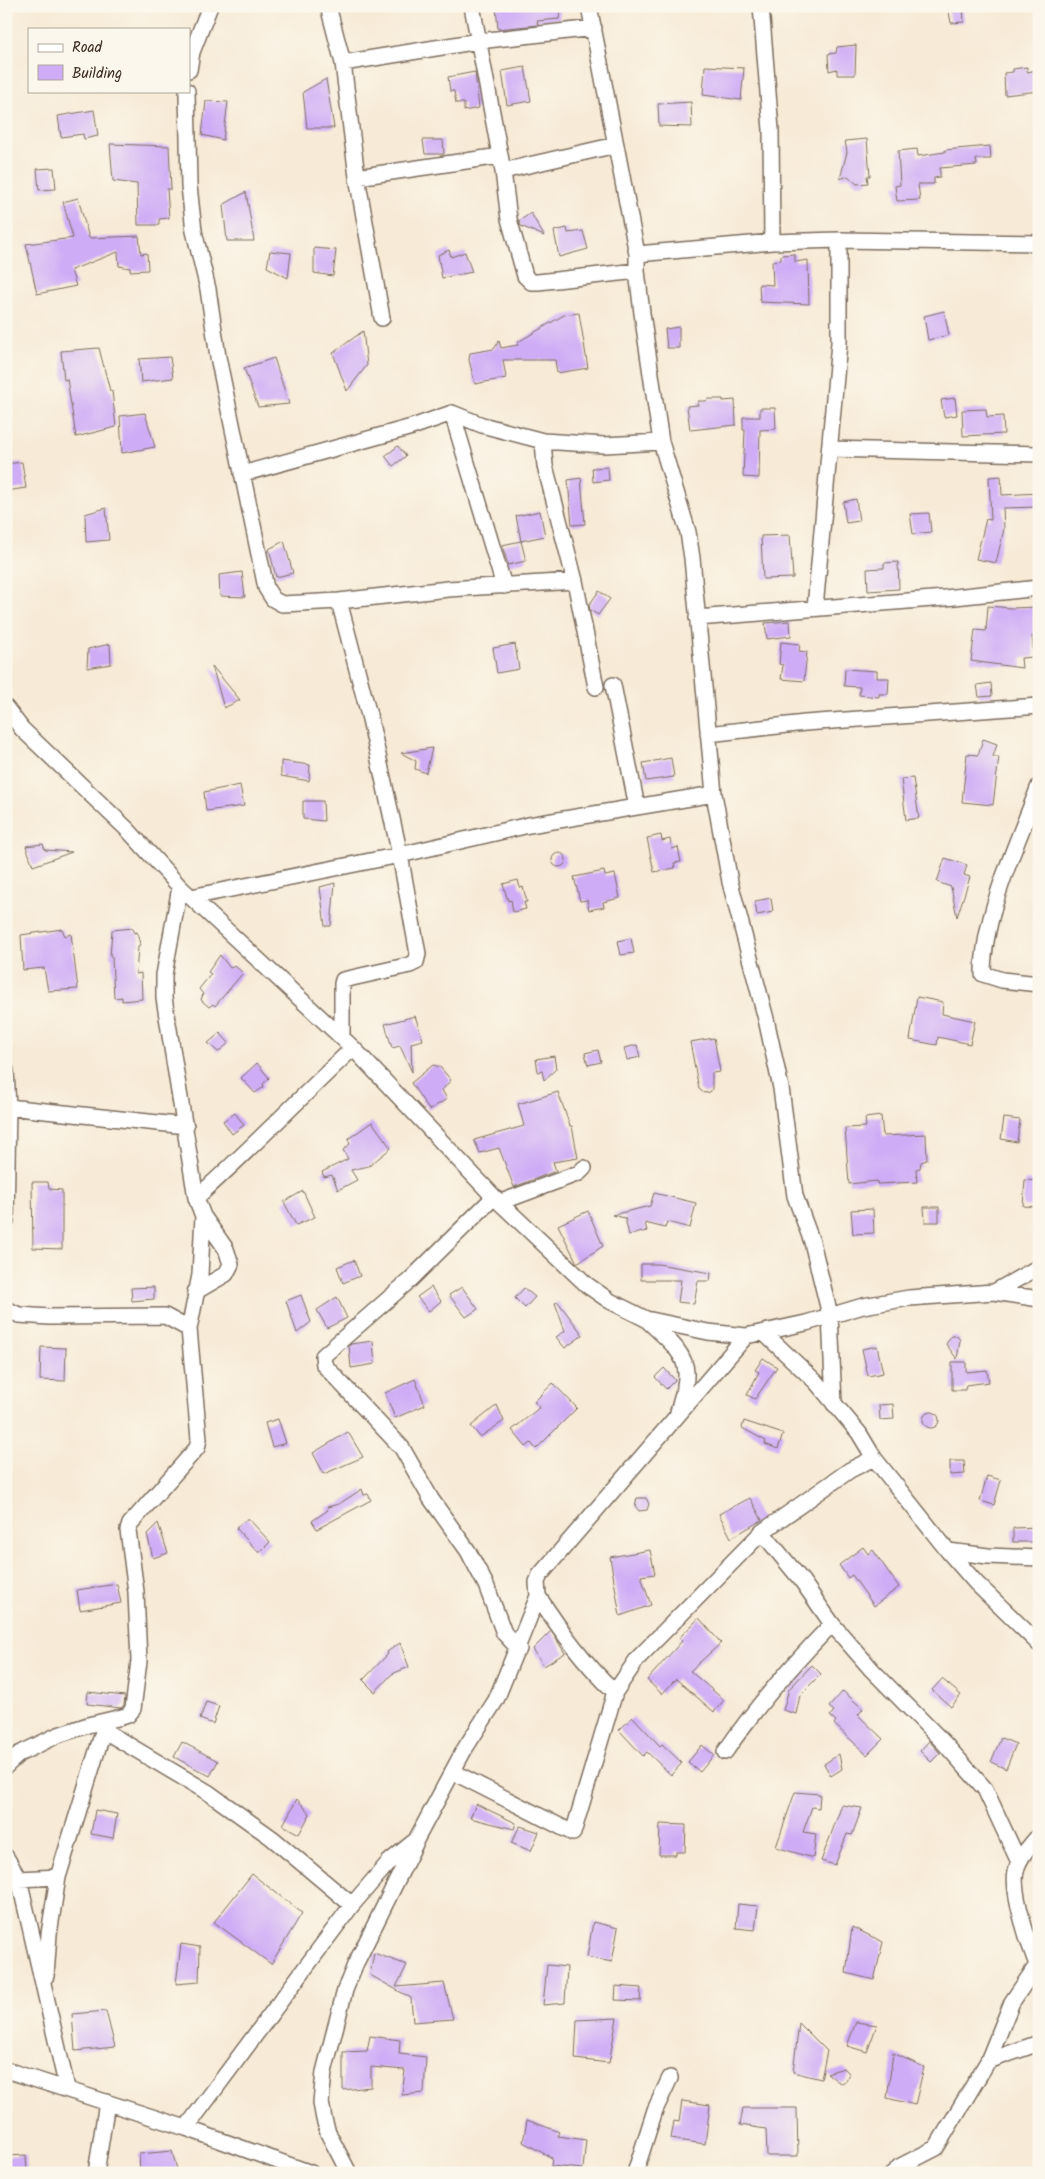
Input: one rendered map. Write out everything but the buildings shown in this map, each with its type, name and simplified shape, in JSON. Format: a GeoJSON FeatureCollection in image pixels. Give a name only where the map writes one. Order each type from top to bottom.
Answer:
{"type":"FeatureCollection","features":[{"type":"Feature","properties":{"kind":"street"},"geometry":{"type":"LineString","coordinates":[[190,64],[192,52],[210,6]]}},
{"type":"Feature","properties":{"kind":"street"},"geometry":{"type":"LineString","coordinates":[[328,6],[342,62],[357,177],[382,318]]}},
{"type":"Feature","properties":{"kind":"street"},"geometry":{"type":"LineString","coordinates":[[472,6],[502,164],[509,219],[523,272],[531,282],[637,270]]}},
{"type":"Feature","properties":{"kind":"street"},"geometry":{"type":"LineString","coordinates":[[589,6],[637,254],[637,270],[661,442],[688,532],[714,794],[730,882],[766,1019],[781,1088],[795,1196],[812,1242],[830,1315],[834,1404]]}},
{"type":"Feature","properties":{"kind":"street"},"geometry":{"type":"LineString","coordinates":[[760,6],[771,130],[772,242]]}},
{"type":"Feature","properties":{"kind":"street"},"geometry":{"type":"LineString","coordinates":[[342,62],[479,41],[594,28]]}},
{"type":"Feature","properties":{"kind":"street"},"geometry":{"type":"LineString","coordinates":[[187,92],[189,186],[194,231],[208,289],[218,357],[266,588],[273,599],[282,604],[339,601],[448,589],[575,581]]}},
{"type":"Feature","properties":{"kind":"street"},"geometry":{"type":"LineString","coordinates":[[357,177],[502,164],[616,145]]}},
{"type":"Feature","properties":{"kind":"street"},"geometry":{"type":"LineString","coordinates":[[815,608],[839,343],[839,240]]}},
{"type":"Feature","properties":{"kind":"street"},"geometry":{"type":"LineString","coordinates":[[637,254],[772,242],[839,240],[1039,243]]}},
{"type":"Feature","properties":{"kind":"street"},"geometry":{"type":"LineString","coordinates":[[242,474],[412,427],[452,413],[482,425],[543,441],[604,445],[661,442]]}},
{"type":"Feature","properties":{"kind":"street"},"geometry":{"type":"LineString","coordinates":[[452,413],[504,586]]}},
{"type":"Feature","properties":{"kind":"street"},"geometry":{"type":"LineString","coordinates":[[543,441],[546,466],[575,581],[596,687]]}},
{"type":"Feature","properties":{"kind":"street"},"geometry":{"type":"LineString","coordinates":[[830,449],[1039,454]]}},
{"type":"Feature","properties":{"kind":"street"},"geometry":{"type":"LineString","coordinates":[[697,618],[945,598],[1039,588]]}},
{"type":"Feature","properties":{"kind":"street"},"geometry":{"type":"LineString","coordinates":[[196,1198],[230,1168],[277,1120],[347,1043],[343,980],[410,965],[416,962],[418,954],[400,854],[370,719],[339,601]]}},
{"type":"Feature","properties":{"kind":"street"},"geometry":{"type":"LineString","coordinates":[[613,685],[637,807]]}},
{"type":"Feature","properties":{"kind":"street"},"geometry":{"type":"LineString","coordinates":[[708,734],[805,723],[1039,706]]}},
{"type":"Feature","properties":{"kind":"street"},"geometry":{"type":"LineString","coordinates":[[6,708],[22,729],[128,830],[186,892],[347,1043],[498,1200],[587,1285],[610,1301],[646,1319],[708,1332],[746,1336],[806,1323],[863,1306],[909,1298],[994,1292],[1039,1299]]}},
{"type":"Feature","properties":{"kind":"street"},"geometry":{"type":"LineString","coordinates":[[1039,786],[996,904],[983,965],[983,974],[987,976],[1039,984]]}},
{"type":"Feature","properties":{"kind":"street"},"geometry":{"type":"LineString","coordinates":[[186,892],[400,854],[529,825],[714,794]]}},
{"type":"Feature","properties":{"kind":"street"},"geometry":{"type":"LineString","coordinates":[[186,892],[163,985],[196,1198],[203,1216],[226,1249],[231,1264],[226,1274],[196,1292]]}},
{"type":"Feature","properties":{"kind":"street"},"geometry":{"type":"LineString","coordinates":[[6,1070],[8,1108],[6,1221]]}},
{"type":"Feature","properties":{"kind":"street"},"geometry":{"type":"LineString","coordinates":[[8,1108],[186,1126]]}},
{"type":"Feature","properties":{"kind":"street"},"geometry":{"type":"LineString","coordinates":[[519,1649],[504,1633],[486,1585],[468,1551],[430,1499],[402,1448],[324,1365],[322,1356],[498,1200],[578,1173],[584,1168]]}},
{"type":"Feature","properties":{"kind":"street"},"geometry":{"type":"LineString","coordinates":[[6,1766],[19,1754],[58,1735],[105,1726],[128,1715],[133,1709],[139,1661],[136,1592],[128,1530],[130,1524],[197,1448],[199,1440],[188,1329],[200,1275],[203,1216]]}},
{"type":"Feature","properties":{"kind":"street"},"geometry":{"type":"LineString","coordinates":[[994,1292],[1039,1267]]}},
{"type":"Feature","properties":{"kind":"street"},"geometry":{"type":"LineString","coordinates":[[6,1309],[19,1314],[49,1316],[164,1316],[188,1329]]}},
{"type":"Feature","properties":{"kind":"street"},"geometry":{"type":"LineString","coordinates":[[646,1319],[675,1348],[683,1360],[686,1374],[678,1413]]}},
{"type":"Feature","properties":{"kind":"street"},"geometry":{"type":"LineString","coordinates":[[764,1333],[791,1356],[834,1404],[859,1434],[874,1458],[976,1583],[1039,1644]]}},
{"type":"Feature","properties":{"kind":"street"},"geometry":{"type":"LineString","coordinates":[[349,2173],[328,2133],[321,2103],[324,2072],[345,1990],[355,1965],[416,1840],[464,1750],[496,1700],[519,1649],[538,1596],[537,1582],[545,1568],[746,1336]]}},
{"type":"Feature","properties":{"kind":"street"},"geometry":{"type":"LineString","coordinates":[[453,1772],[573,1833],[615,1692],[638,1658],[762,1532],[850,1470],[874,1458]]}},
{"type":"Feature","properties":{"kind":"street"},"geometry":{"type":"LineString","coordinates":[[762,1532],[802,1580],[832,1624],[872,1670],[944,1743],[984,1789],[1019,1862]]}},
{"type":"Feature","properties":{"kind":"street"},"geometry":{"type":"LineString","coordinates":[[948,1551],[988,1556],[1039,1558]]}},
{"type":"Feature","properties":{"kind":"street"},"geometry":{"type":"LineString","coordinates":[[538,1596],[575,1651],[615,1692]]}},
{"type":"Feature","properties":{"kind":"street"},"geometry":{"type":"LineString","coordinates":[[725,1752],[789,1672],[832,1624]]}},
{"type":"Feature","properties":{"kind":"street"},"geometry":{"type":"LineString","coordinates":[[45,1990],[49,1934],[58,1877],[105,1726]]}},
{"type":"Feature","properties":{"kind":"street"},"geometry":{"type":"LineString","coordinates":[[105,1726],[209,1793],[256,1827],[352,1906]]}},
{"type":"Feature","properties":{"kind":"street"},"geometry":{"type":"LineString","coordinates":[[894,2173],[899,2167],[936,2148],[988,2060],[1012,2002],[1038,1967],[1023,1924],[1016,1881],[1019,1862],[1039,1835]]}},
{"type":"Feature","properties":{"kind":"street"},"geometry":{"type":"LineString","coordinates":[[186,2128],[352,1906],[389,1862],[416,1840]]}},
{"type":"Feature","properties":{"kind":"street"},"geometry":{"type":"LineString","coordinates":[[6,1857],[19,1879],[67,2088]]}},
{"type":"Feature","properties":{"kind":"street"},"geometry":{"type":"LineString","coordinates":[[19,1879],[58,1877]]}},
{"type":"Feature","properties":{"kind":"street"},"geometry":{"type":"LineString","coordinates":[[988,2060],[1039,2043]]}},
{"type":"Feature","properties":{"kind":"street"},"geometry":{"type":"LineString","coordinates":[[6,2070],[67,2088],[186,2128],[311,2173]]}},
{"type":"Feature","properties":{"kind":"street"},"geometry":{"type":"LineString","coordinates":[[635,2173],[654,2110],[670,2078]]}},
{"type":"Feature","properties":{"kind":"street"},"geometry":{"type":"LineString","coordinates":[[96,2173],[107,2102]]}}]}
